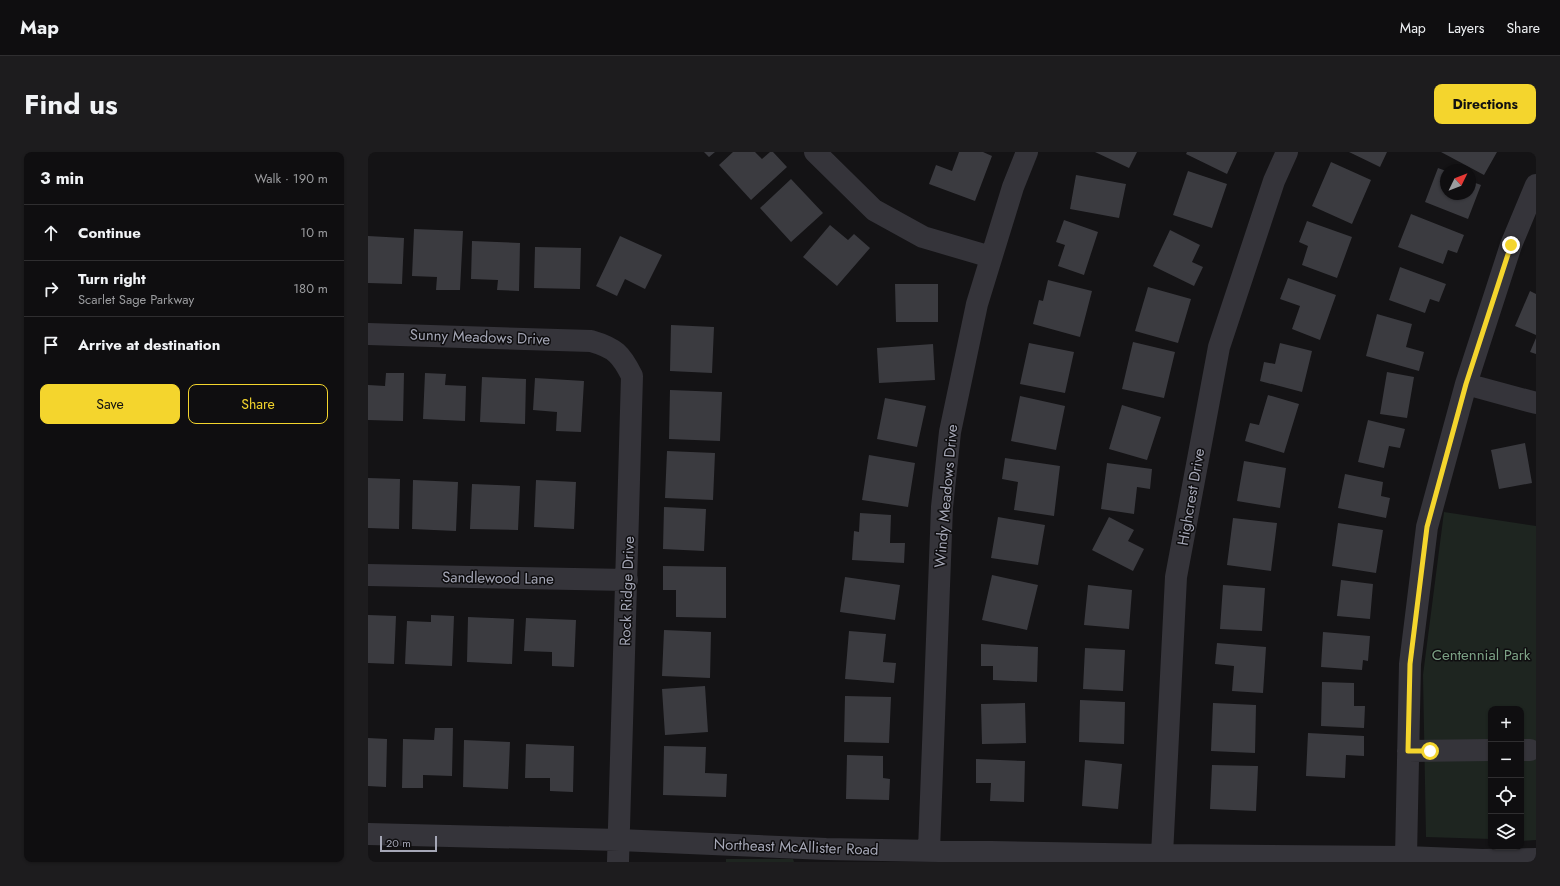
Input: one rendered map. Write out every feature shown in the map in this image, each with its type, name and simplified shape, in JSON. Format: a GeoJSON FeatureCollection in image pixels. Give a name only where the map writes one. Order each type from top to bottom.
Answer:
{"type":"FeatureCollection","features":[{"type":"Feature","properties":{"kind":"street"},"geometry":{"type":"LineString","coordinates":[[815,152],[874,210],[923,237],[991,257]]}},
{"type":"Feature","properties":{"kind":"street","name":"Windy Meadows Drive"},"geometry":{"type":"LineString","coordinates":[[929,850],[942,507],[949,439],[977,304],[1013,187],[1027,152]]}},
{"type":"Feature","properties":{"kind":"street","name":"Highcrest Drive"},"geometry":{"type":"LineString","coordinates":[[1162,855],[1176,577],[1219,347],[1274,182],[1287,152]]}},
{"type":"Feature","properties":{"kind":"street"},"geometry":{"type":"LineString","coordinates":[[1406,857],[1410,664],[1427,527],[1466,384],[1511,245],[1536,185]]}},
{"type":"Feature","properties":{"kind":"street","name":"Sunny Meadows Drive"},"geometry":{"type":"LineString","coordinates":[[368,334],[591,341]]}},
{"type":"Feature","properties":{"kind":"street","name":"Rock Ridge Drive"},"geometry":{"type":"LineString","coordinates":[[591,341],[610,347],[625,361],[632,376],[618,862]]}},
{"type":"Feature","properties":{"kind":"street"},"geometry":{"type":"LineString","coordinates":[[1466,384],[1536,403]]}},
{"type":"Feature","properties":{"kind":"street","name":"Sandlewood Lane"},"geometry":{"type":"LineString","coordinates":[[368,575],[627,580]]}},
{"type":"Feature","properties":{"kind":"street"},"geometry":{"type":"LineString","coordinates":[[1408,751],[1488,750]]}},
{"type":"Feature","properties":{"kind":"street","name":"Northeast McAllister Road"},"geometry":{"type":"LineString","coordinates":[[368,834],[619,840],[826,849],[1162,855],[1406,857],[1482,861],[1536,859]]}},
{"type":"Feature","properties":{"kind":"green space","name":"Centennial Park"},"geometry":{"type":"Polygon","coordinates":[[[1444,512],[1536,526],[1536,840],[1524,841],[1524,706],[1488,706],[1488,839],[1426,837],[1423,675],[1444,512]]]}},
{"type":"Feature","properties":{"kind":"green space"},"geometry":{"type":"Polygon","coordinates":[[[726,859],[793,859],[794,862],[726,862],[726,859]]]}},
{"type":"Feature","properties":{"kind":"building"},"geometry":{"type":"Polygon","coordinates":[[[704,152],[715,152],[709,157],[704,152]]]}},
{"type":"Feature","properties":{"kind":"building"},"geometry":{"type":"Polygon","coordinates":[[[733,152],[755,152],[762,159],[770,152],[773,152],[787,167],[751,200],[719,165],[733,152]]]}},
{"type":"Feature","properties":{"kind":"building"},"geometry":{"type":"Polygon","coordinates":[[[959,152],[983,152],[992,156],[975,201],[929,184],[936,165],[952,171],[959,152]]]}},
{"type":"Feature","properties":{"kind":"building"},"geometry":{"type":"Polygon","coordinates":[[[1095,152],[1137,152],[1129,168],[1095,152]]]}},
{"type":"Feature","properties":{"kind":"building"},"geometry":{"type":"Polygon","coordinates":[[[1187,152],[1237,152],[1227,174],[1186,154],[1187,152]]]}},
{"type":"Feature","properties":{"kind":"building"},"geometry":{"type":"Polygon","coordinates":[[[1349,152],[1387,152],[1380,167],[1349,152]]]}},
{"type":"Feature","properties":{"kind":"building"},"geometry":{"type":"Polygon","coordinates":[[[1441,152],[1497,152],[1484,175],[1476,171],[1476,164],[1463,164],[1441,152]]]}},
{"type":"Feature","properties":{"kind":"building"},"geometry":{"type":"Polygon","coordinates":[[[1331,162],[1371,180],[1352,224],[1312,206],[1331,162]]]}},
{"type":"Feature","properties":{"kind":"building"},"geometry":{"type":"Polygon","coordinates":[[[1438,168],[1440,169],[1440,200],[1475,200],[1468,219],[1425,202],[1438,168]]]}},
{"type":"Feature","properties":{"kind":"building"},"geometry":{"type":"Polygon","coordinates":[[[1188,171],[1227,184],[1212,228],[1173,215],[1188,171]]]}},
{"type":"Feature","properties":{"kind":"building"},"geometry":{"type":"Polygon","coordinates":[[[1076,175],[1126,184],[1119,218],[1070,209],[1076,175]]]}},
{"type":"Feature","properties":{"kind":"building"},"geometry":{"type":"Polygon","coordinates":[[[791,179],[823,213],[791,242],[760,208],[791,179]]]}},
{"type":"Feature","properties":{"kind":"building"},"geometry":{"type":"Polygon","coordinates":[[[1476,183],[1481,185],[1476,198],[1476,183]]]}},
{"type":"Feature","properties":{"kind":"building"},"geometry":{"type":"Polygon","coordinates":[[[1411,214],[1464,235],[1457,253],[1448,250],[1443,264],[1398,247],[1411,214]]]}},
{"type":"Feature","properties":{"kind":"building"},"geometry":{"type":"Polygon","coordinates":[[[1064,220],[1098,232],[1084,275],[1058,266],[1065,245],[1056,242],[1064,220]]]}},
{"type":"Feature","properties":{"kind":"building"},"geometry":{"type":"Polygon","coordinates":[[[1307,221],[1352,237],[1337,278],[1302,265],[1308,246],[1299,242],[1307,221]]]}},
{"type":"Feature","properties":{"kind":"building"},"geometry":{"type":"Polygon","coordinates":[[[830,225],[848,240],[854,234],[870,248],[837,286],[803,257],[830,225]]]}},
{"type":"Feature","properties":{"kind":"building"},"geometry":{"type":"Polygon","coordinates":[[[414,229],[463,231],[460,290],[436,290],[437,277],[412,276],[414,229]]]}},
{"type":"Feature","properties":{"kind":"building"},"geometry":{"type":"Polygon","coordinates":[[[1170,230],[1200,245],[1192,262],[1203,267],[1194,286],[1153,266],[1170,230]]]}},
{"type":"Feature","properties":{"kind":"building"},"geometry":{"type":"Polygon","coordinates":[[[368,236],[404,238],[402,284],[368,283],[368,236]]]}},
{"type":"Feature","properties":{"kind":"building"},"geometry":{"type":"Polygon","coordinates":[[[620,236],[662,255],[645,289],[625,279],[617,296],[596,286],[620,236]]]}},
{"type":"Feature","properties":{"kind":"building"},"geometry":{"type":"Polygon","coordinates":[[[472,241],[520,243],[519,291],[497,290],[498,280],[471,279],[472,241]]]}},
{"type":"Feature","properties":{"kind":"building"},"geometry":{"type":"Polygon","coordinates":[[[535,247],[581,248],[580,289],[534,288],[535,247]]]}},
{"type":"Feature","properties":{"kind":"building"},"geometry":{"type":"Polygon","coordinates":[[[1400,267],[1446,284],[1439,302],[1430,299],[1425,313],[1389,300],[1400,267]]]}},
{"type":"Feature","properties":{"kind":"building"},"geometry":{"type":"Polygon","coordinates":[[[1288,278],[1336,295],[1320,340],[1292,329],[1300,306],[1280,299],[1288,278]]]}},
{"type":"Feature","properties":{"kind":"building"},"geometry":{"type":"Polygon","coordinates":[[[1048,280],[1092,291],[1080,337],[1033,324],[1039,300],[1043,301],[1048,280]]]}},
{"type":"Feature","properties":{"kind":"building"},"geometry":{"type":"Polygon","coordinates":[[[895,284],[938,284],[938,322],[896,322],[895,284]]]}},
{"type":"Feature","properties":{"kind":"building"},"geometry":{"type":"Polygon","coordinates":[[[1148,287],[1191,299],[1178,343],[1135,331],[1148,287]]]}},
{"type":"Feature","properties":{"kind":"building"},"geometry":{"type":"Polygon","coordinates":[[[1530,291],[1536,294],[1536,335],[1515,326],[1530,291]]]}},
{"type":"Feature","properties":{"kind":"building"},"geometry":{"type":"Polygon","coordinates":[[[1377,314],[1412,324],[1406,347],[1424,352],[1419,371],[1366,356],[1377,314]]]}},
{"type":"Feature","properties":{"kind":"building"},"geometry":{"type":"Polygon","coordinates":[[[671,325],[714,327],[712,373],[670,371],[671,325]]]}},
{"type":"Feature","properties":{"kind":"building"},"geometry":{"type":"Polygon","coordinates":[[[1536,338],[1536,354],[1530,352],[1536,338]]]}},
{"type":"Feature","properties":{"kind":"building"},"geometry":{"type":"Polygon","coordinates":[[[1133,342],[1175,352],[1164,398],[1122,389],[1133,342]]]}},
{"type":"Feature","properties":{"kind":"building"},"geometry":{"type":"Polygon","coordinates":[[[1029,343],[1074,352],[1065,393],[1020,384],[1029,343]]]}},
{"type":"Feature","properties":{"kind":"building"},"geometry":{"type":"Polygon","coordinates":[[[1280,343],[1312,351],[1302,392],[1260,381],[1264,362],[1275,364],[1280,343]]]}},
{"type":"Feature","properties":{"kind":"building"},"geometry":{"type":"Polygon","coordinates":[[[933,344],[935,380],[879,383],[877,348],[933,344]]]}},
{"type":"Feature","properties":{"kind":"building"},"geometry":{"type":"Polygon","coordinates":[[[1387,372],[1414,377],[1407,418],[1380,414],[1387,372]]]}},
{"type":"Feature","properties":{"kind":"building"},"geometry":{"type":"Polygon","coordinates":[[[386,373],[404,373],[403,421],[368,420],[368,385],[385,386],[386,373]]]}},
{"type":"Feature","properties":{"kind":"building"},"geometry":{"type":"Polygon","coordinates":[[[425,373],[446,374],[445,385],[466,386],[465,421],[423,419],[425,373]]]}},
{"type":"Feature","properties":{"kind":"building"},"geometry":{"type":"Polygon","coordinates":[[[482,377],[526,379],[525,424],[480,422],[482,377]]]}},
{"type":"Feature","properties":{"kind":"building"},"geometry":{"type":"Polygon","coordinates":[[[535,378],[584,381],[581,432],[556,431],[557,412],[533,410],[535,378]]]}},
{"type":"Feature","properties":{"kind":"building"},"geometry":{"type":"Polygon","coordinates":[[[670,390],[722,392],[720,441],[669,439],[670,390]]]}},
{"type":"Feature","properties":{"kind":"building"},"geometry":{"type":"Polygon","coordinates":[[[1268,395],[1299,404],[1284,453],[1245,441],[1250,423],[1259,425],[1268,395]]]}},
{"type":"Feature","properties":{"kind":"building"},"geometry":{"type":"Polygon","coordinates":[[[1020,396],[1065,406],[1056,450],[1011,441],[1020,396]]]}},
{"type":"Feature","properties":{"kind":"building"},"geometry":{"type":"Polygon","coordinates":[[[885,398],[926,406],[917,447],[877,439],[885,398]]]}},
{"type":"Feature","properties":{"kind":"building"},"geometry":{"type":"Polygon","coordinates":[[[1122,405],[1161,417],[1147,460],[1109,449],[1122,405]]]}},
{"type":"Feature","properties":{"kind":"building"},"geometry":{"type":"Polygon","coordinates":[[[1368,420],[1405,429],[1400,448],[1389,446],[1384,468],[1358,462],[1368,420]]]}},
{"type":"Feature","properties":{"kind":"building"},"geometry":{"type":"Polygon","coordinates":[[[1525,443],[1532,483],[1499,489],[1491,450],[1525,443]]]}},
{"type":"Feature","properties":{"kind":"building"},"geometry":{"type":"Polygon","coordinates":[[[667,451],[715,453],[713,500],[665,498],[667,451]]]}},
{"type":"Feature","properties":{"kind":"building"},"geometry":{"type":"Polygon","coordinates":[[[869,455],[915,463],[908,507],[862,500],[869,455]]]}},
{"type":"Feature","properties":{"kind":"building"},"geometry":{"type":"Polygon","coordinates":[[[1005,458],[1060,466],[1054,516],[1014,510],[1018,482],[1002,479],[1005,458]]]}},
{"type":"Feature","properties":{"kind":"building"},"geometry":{"type":"Polygon","coordinates":[[[1244,461],[1286,468],[1280,508],[1237,501],[1244,461]]]}},
{"type":"Feature","properties":{"kind":"building"},"geometry":{"type":"Polygon","coordinates":[[[1107,463],[1152,469],[1150,489],[1137,487],[1134,514],[1101,509],[1107,463]]]}},
{"type":"Feature","properties":{"kind":"building"},"geometry":{"type":"Polygon","coordinates":[[[1345,474],[1383,482],[1381,496],[1390,498],[1386,518],[1338,508],[1345,474]]]}},
{"type":"Feature","properties":{"kind":"building"},"geometry":{"type":"Polygon","coordinates":[[[368,478],[400,479],[399,529],[368,528],[368,478]]]}},
{"type":"Feature","properties":{"kind":"building"},"geometry":{"type":"Polygon","coordinates":[[[413,480],[458,482],[456,531],[412,529],[413,480]]]}},
{"type":"Feature","properties":{"kind":"building"},"geometry":{"type":"Polygon","coordinates":[[[536,480],[576,482],[574,529],[534,527],[536,480]]]}},
{"type":"Feature","properties":{"kind":"building"},"geometry":{"type":"Polygon","coordinates":[[[472,484],[520,486],[518,530],[470,529],[472,484]]]}},
{"type":"Feature","properties":{"kind":"building"},"geometry":{"type":"Polygon","coordinates":[[[664,507],[706,509],[704,551],[663,549],[664,507]]]}},
{"type":"Feature","properties":{"kind":"building"},"geometry":{"type":"Polygon","coordinates":[[[860,513],[891,515],[890,543],[905,543],[904,563],[852,560],[854,531],[859,532],[860,513]]]}},
{"type":"Feature","properties":{"kind":"building"},"geometry":{"type":"Polygon","coordinates":[[[998,517],[1045,525],[1038,565],[991,558],[998,517]]]}},
{"type":"Feature","properties":{"kind":"building"},"geometry":{"type":"Polygon","coordinates":[[[1109,517],[1134,530],[1128,541],[1144,549],[1133,571],[1092,550],[1109,517]]]}},
{"type":"Feature","properties":{"kind":"building"},"geometry":{"type":"Polygon","coordinates":[[[1233,518],[1277,523],[1271,571],[1227,565],[1233,518]]]}},
{"type":"Feature","properties":{"kind":"building"},"geometry":{"type":"Polygon","coordinates":[[[1338,523],[1383,530],[1376,573],[1332,566],[1338,523]]]}},
{"type":"Feature","properties":{"kind":"building"},"geometry":{"type":"Polygon","coordinates":[[[663,566],[726,567],[726,618],[676,617],[676,590],[663,590],[663,566]]]}},
{"type":"Feature","properties":{"kind":"building"},"geometry":{"type":"Polygon","coordinates":[[[992,575],[1038,585],[1027,630],[982,620],[992,575]]]}},
{"type":"Feature","properties":{"kind":"building"},"geometry":{"type":"Polygon","coordinates":[[[845,577],[900,585],[895,620],[840,612],[845,577]]]}},
{"type":"Feature","properties":{"kind":"building"},"geometry":{"type":"Polygon","coordinates":[[[1341,580],[1373,584],[1370,619],[1337,616],[1341,580]]]}},
{"type":"Feature","properties":{"kind":"building"},"geometry":{"type":"Polygon","coordinates":[[[1088,585],[1132,590],[1129,629],[1084,625],[1088,585]]]}},
{"type":"Feature","properties":{"kind":"building"},"geometry":{"type":"Polygon","coordinates":[[[1223,585],[1265,588],[1262,631],[1220,629],[1223,585]]]}},
{"type":"Feature","properties":{"kind":"building"},"geometry":{"type":"Polygon","coordinates":[[[368,615],[396,616],[394,664],[368,663],[368,615]]]}},
{"type":"Feature","properties":{"kind":"building"},"geometry":{"type":"Polygon","coordinates":[[[431,615],[454,616],[452,666],[405,664],[407,621],[431,622],[431,615]]]}},
{"type":"Feature","properties":{"kind":"building"},"geometry":{"type":"Polygon","coordinates":[[[468,617],[514,619],[512,664],[467,662],[468,617]]]}},
{"type":"Feature","properties":{"kind":"building"},"geometry":{"type":"Polygon","coordinates":[[[526,618],[576,620],[574,667],[552,666],[552,652],[524,651],[526,618]]]}},
{"type":"Feature","properties":{"kind":"building"},"geometry":{"type":"Polygon","coordinates":[[[664,630],[711,632],[710,678],[662,676],[664,630]]]}},
{"type":"Feature","properties":{"kind":"building"},"geometry":{"type":"Polygon","coordinates":[[[849,631],[886,634],[883,662],[896,663],[894,683],[845,679],[849,631]]]}},
{"type":"Feature","properties":{"kind":"building"},"geometry":{"type":"Polygon","coordinates":[[[1323,632],[1370,636],[1368,661],[1363,660],[1362,670],[1321,667],[1323,632]]]}},
{"type":"Feature","properties":{"kind":"building"},"geometry":{"type":"Polygon","coordinates":[[[1217,643],[1266,647],[1263,693],[1232,691],[1234,666],[1215,664],[1217,643]]]}},
{"type":"Feature","properties":{"kind":"building"},"geometry":{"type":"Polygon","coordinates":[[[981,644],[1038,647],[1037,682],[993,680],[993,666],[981,666],[981,644]]]}},
{"type":"Feature","properties":{"kind":"building"},"geometry":{"type":"Polygon","coordinates":[[[1085,648],[1125,650],[1123,691],[1083,689],[1085,648]]]}},
{"type":"Feature","properties":{"kind":"building"},"geometry":{"type":"Polygon","coordinates":[[[1322,682],[1354,683],[1354,706],[1365,706],[1364,728],[1321,726],[1322,682]]]}},
{"type":"Feature","properties":{"kind":"building"},"geometry":{"type":"Polygon","coordinates":[[[705,686],[708,732],[665,735],[662,689],[705,686]]]}},
{"type":"Feature","properties":{"kind":"building"},"geometry":{"type":"Polygon","coordinates":[[[845,696],[891,697],[889,743],[844,742],[845,696]]]}},
{"type":"Feature","properties":{"kind":"building"},"geometry":{"type":"Polygon","coordinates":[[[1080,700],[1125,702],[1124,744],[1079,742],[1080,700]]]}},
{"type":"Feature","properties":{"kind":"building"},"geometry":{"type":"Polygon","coordinates":[[[1025,703],[1026,743],[982,744],[981,704],[1025,703]]]}},
{"type":"Feature","properties":{"kind":"building"},"geometry":{"type":"Polygon","coordinates":[[[1213,703],[1256,705],[1255,753],[1211,751],[1213,703]]]}},
{"type":"Feature","properties":{"kind":"building"},"geometry":{"type":"Polygon","coordinates":[[[435,728],[453,728],[452,776],[423,775],[423,788],[402,788],[403,739],[434,740],[435,728]]]}},
{"type":"Feature","properties":{"kind":"building"},"geometry":{"type":"Polygon","coordinates":[[[1308,733],[1364,736],[1364,756],[1346,755],[1345,778],[1306,776],[1308,733]]]}},
{"type":"Feature","properties":{"kind":"building"},"geometry":{"type":"Polygon","coordinates":[[[368,738],[387,739],[386,787],[368,786],[368,738]]]}},
{"type":"Feature","properties":{"kind":"building"},"geometry":{"type":"Polygon","coordinates":[[[464,740],[510,742],[508,789],[463,787],[464,740]]]}},
{"type":"Feature","properties":{"kind":"building"},"geometry":{"type":"Polygon","coordinates":[[[526,744],[574,746],[573,792],[550,791],[550,778],[525,778],[526,744]]]}},
{"type":"Feature","properties":{"kind":"building"},"geometry":{"type":"Polygon","coordinates":[[[664,746],[706,747],[705,773],[727,774],[726,797],[663,795],[664,746]]]}},
{"type":"Feature","properties":{"kind":"building"},"geometry":{"type":"Polygon","coordinates":[[[847,755],[883,756],[883,778],[890,779],[889,800],[846,799],[847,755]]]}},
{"type":"Feature","properties":{"kind":"building"},"geometry":{"type":"Polygon","coordinates":[[[976,759],[1025,761],[1024,802],[990,801],[991,783],[976,783],[976,759]]]}},
{"type":"Feature","properties":{"kind":"building"},"geometry":{"type":"Polygon","coordinates":[[[1085,760],[1122,764],[1118,809],[1082,806],[1085,760]]]}},
{"type":"Feature","properties":{"kind":"building"},"geometry":{"type":"Polygon","coordinates":[[[1212,765],[1258,766],[1256,811],[1210,809],[1212,765]]]}},
{"type":"Feature","properties":{"kind":"route"},"geometry":{"type":"LineString","coordinates":[[1430,751],[1408,751],[1410,664],[1427,527],[1466,384],[1511,245]]}}]}
